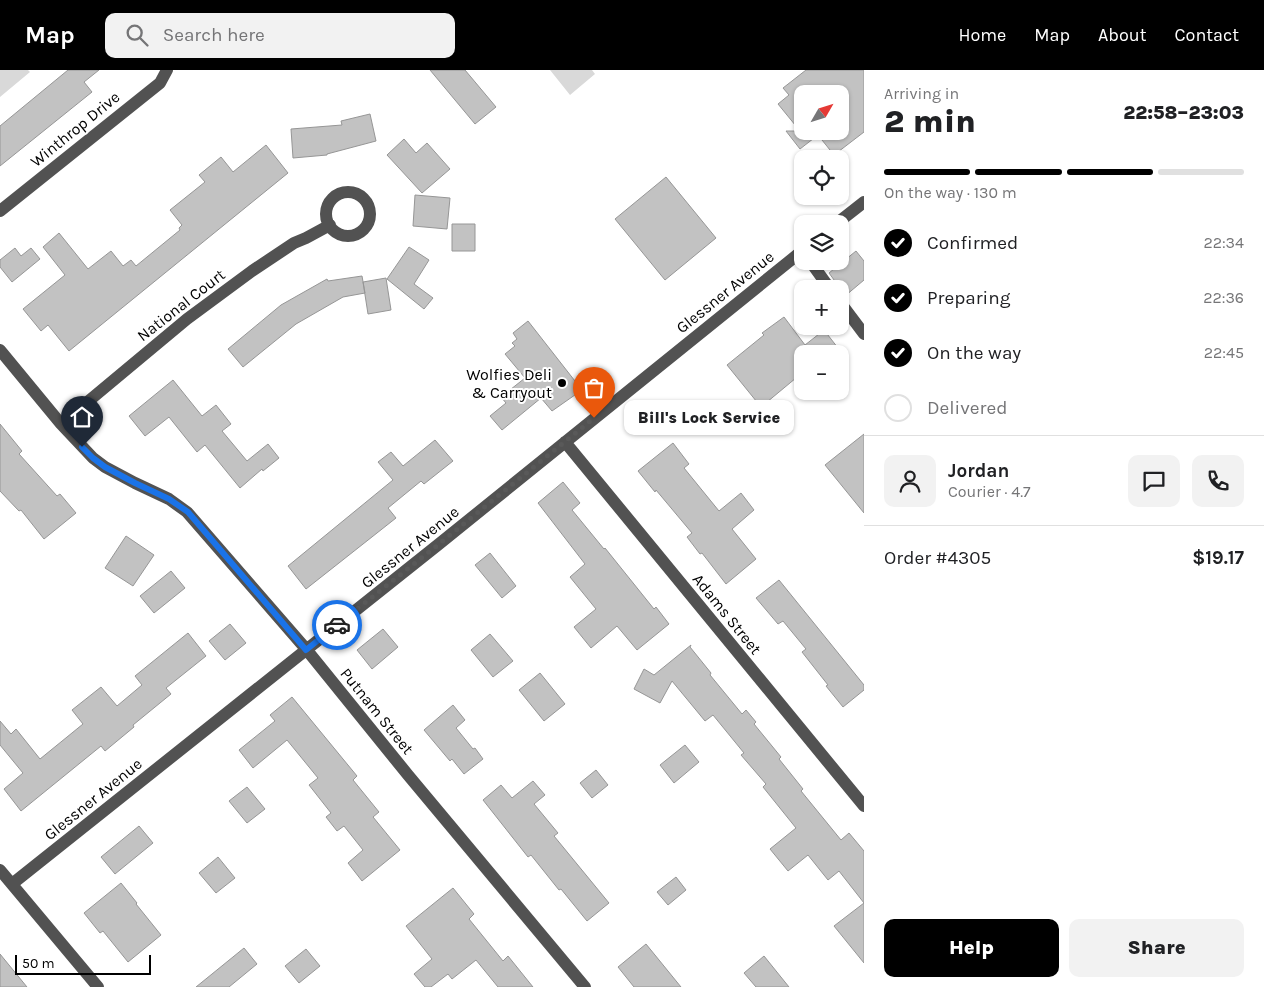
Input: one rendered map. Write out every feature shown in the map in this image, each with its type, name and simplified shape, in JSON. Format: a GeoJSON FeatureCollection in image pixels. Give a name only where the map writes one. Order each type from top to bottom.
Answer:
{"type":"FeatureCollection","features":[{"type":"Feature","properties":{"kind":"street","name":"Winthrop Drive"},"geometry":{"type":"LineString","coordinates":[[0,211],[160,82],[167,70]]}},
{"type":"Feature","properties":{"kind":"street"},"geometry":{"type":"LineString","coordinates":[[847,215],[864,202]]}},
{"type":"Feature","properties":{"kind":"street","name":"National Court"},"geometry":{"type":"LineString","coordinates":[[61,424],[187,318],[244,276],[294,243],[330,225]]}},
{"type":"Feature","properties":{"kind":"street","name":"Glessner Avenue"},"geometry":{"type":"LineString","coordinates":[[12,884],[439,544],[794,257]]}},
{"type":"Feature","properties":{"kind":"street"},"geometry":{"type":"LineString","coordinates":[[849,314],[864,334]]}},
{"type":"Feature","properties":{"kind":"street","name":"Putnam Street"},"geometry":{"type":"LineString","coordinates":[[0,350],[61,424],[93,458],[105,467],[169,499],[188,512],[306,650],[585,987]]}},
{"type":"Feature","properties":{"kind":"street","name":"Adams Street"},"geometry":{"type":"LineString","coordinates":[[565,442],[864,806]]}},
{"type":"Feature","properties":{"kind":"street"},"geometry":{"type":"LineString","coordinates":[[0,870],[98,987]]}},
{"type":"Feature","properties":{"kind":"shaded area"},"geometry":{"type":"Polygon","coordinates":[[[0,70],[28,70],[30,72],[0,97],[0,70]]]}},
{"type":"Feature","properties":{"kind":"shaded area"},"geometry":{"type":"Polygon","coordinates":[[[550,70],[592,70],[595,74],[570,95],[550,70]]]}},
{"type":"Feature","properties":{"kind":"building"},"geometry":{"type":"Polygon","coordinates":[[[68,70],[99,70],[84,82],[92,92],[0,166],[0,126],[68,70]]]}},
{"type":"Feature","properties":{"kind":"building"},"geometry":{"type":"Polygon","coordinates":[[[430,70],[465,70],[496,107],[475,124],[430,70]]]}},
{"type":"Feature","properties":{"kind":"building"},"geometry":{"type":"Polygon","coordinates":[[[806,70],[864,70],[864,132],[841,150],[830,150],[822,140],[849,140],[849,85],[794,85],[794,124],[778,104],[789,95],[783,88],[806,70]]]}},
{"type":"Feature","properties":{"kind":"building"},"geometry":{"type":"Polygon","coordinates":[[[370,114],[376,141],[327,155],[293,158],[291,129],[342,125],[341,121],[370,114]]]}},
{"type":"Feature","properties":{"kind":"building"},"geometry":{"type":"Polygon","coordinates":[[[786,131],[794,131],[794,140],[812,140],[800,149],[786,131]]]}},
{"type":"Feature","properties":{"kind":"building"},"geometry":{"type":"Polygon","coordinates":[[[404,139],[416,153],[427,143],[450,169],[422,193],[387,155],[404,139]]]}},
{"type":"Feature","properties":{"kind":"building"},"geometry":{"type":"Polygon","coordinates":[[[266,145],[288,173],[69,351],[48,325],[41,331],[23,309],[65,275],[43,247],[59,233],[88,269],[111,251],[123,266],[131,260],[136,266],[180,230],[179,228],[182,225],[170,210],[205,182],[199,175],[221,157],[233,172],[266,145]]]}},
{"type":"Feature","properties":{"kind":"building"},"geometry":{"type":"Polygon","coordinates":[[[666,177],[716,238],[665,280],[615,219],[666,177]]]}},
{"type":"Feature","properties":{"kind":"building"},"geometry":{"type":"Polygon","coordinates":[[[415,195],[450,198],[447,229],[413,226],[415,195]]]}},
{"type":"Feature","properties":{"kind":"building"},"geometry":{"type":"Polygon","coordinates":[[[452,224],[475,224],[475,251],[452,251],[452,224]]]}},
{"type":"Feature","properties":{"kind":"building"},"geometry":{"type":"Polygon","coordinates":[[[409,247],[429,260],[414,284],[433,298],[424,309],[387,279],[409,247]]]}},
{"type":"Feature","properties":{"kind":"building"},"geometry":{"type":"Polygon","coordinates":[[[15,248],[21,256],[31,248],[40,259],[12,282],[0,267],[0,260],[15,248]]]}},
{"type":"Feature","properties":{"kind":"building"},"geometry":{"type":"Polygon","coordinates":[[[856,251],[864,261],[864,280],[849,293],[849,280],[834,280],[829,273],[833,270],[849,270],[849,257],[856,251]]]}},
{"type":"Feature","properties":{"kind":"building"},"geometry":{"type":"Polygon","coordinates":[[[362,276],[365,293],[343,297],[296,324],[243,367],[228,349],[281,305],[327,279],[328,281],[362,276]]]}},
{"type":"Feature","properties":{"kind":"building"},"geometry":{"type":"Polygon","coordinates":[[[386,278],[391,310],[368,314],[363,282],[386,278]]]}},
{"type":"Feature","properties":{"kind":"building"},"geometry":{"type":"Polygon","coordinates":[[[784,317],[794,330],[794,335],[798,335],[805,345],[794,345],[794,380],[761,407],[727,365],[764,335],[762,333],[784,317]]]}},
{"type":"Feature","properties":{"kind":"building"},"geometry":{"type":"Polygon","coordinates":[[[528,321],[582,390],[552,411],[541,398],[502,430],[490,416],[506,403],[501,397],[525,378],[505,354],[515,346],[512,343],[517,339],[513,333],[528,321]]]}},
{"type":"Feature","properties":{"kind":"building"},"geometry":{"type":"Polygon","coordinates":[[[818,335],[828,335],[836,345],[805,345],[818,335]]]}},
{"type":"Feature","properties":{"kind":"building"},"geometry":{"type":"Polygon","coordinates":[[[173,380],[202,416],[216,405],[231,424],[222,431],[247,461],[268,444],[279,458],[263,471],[262,469],[240,488],[205,445],[197,452],[169,417],[145,436],[129,416],[173,380]]]}},
{"type":"Feature","properties":{"kind":"building"},"geometry":{"type":"Polygon","coordinates":[[[0,424],[22,451],[19,454],[57,496],[60,494],[76,513],[44,539],[21,510],[19,511],[0,491],[0,424]]]}},
{"type":"Feature","properties":{"kind":"building"},"geometry":{"type":"Polygon","coordinates":[[[864,434],[864,513],[825,465],[864,434]]]}},
{"type":"Feature","properties":{"kind":"building"},"geometry":{"type":"Polygon","coordinates":[[[435,440],[453,461],[424,484],[421,481],[388,508],[396,518],[306,589],[288,566],[393,480],[378,462],[391,452],[403,466],[435,440]]]}},
{"type":"Feature","properties":{"kind":"building"},"geometry":{"type":"Polygon","coordinates":[[[673,443],[689,464],[684,468],[719,511],[741,493],[754,510],[732,529],[756,559],[726,584],[687,537],[692,533],[638,471],[673,443]]]}},
{"type":"Feature","properties":{"kind":"building"},"geometry":{"type":"Polygon","coordinates":[[[563,482],[580,503],[572,510],[654,609],[656,607],[669,624],[637,650],[617,626],[591,648],[574,627],[596,609],[570,577],[585,564],[538,503],[563,482]]]}},
{"type":"Feature","properties":{"kind":"building"},"geometry":{"type":"Polygon","coordinates":[[[126,536],[154,555],[133,586],[105,568],[126,536]]]}},
{"type":"Feature","properties":{"kind":"building"},"geometry":{"type":"Polygon","coordinates":[[[490,553],[516,586],[502,598],[475,565],[490,553]]]}},
{"type":"Feature","properties":{"kind":"building"},"geometry":{"type":"Polygon","coordinates":[[[171,571],[185,588],[154,613],[140,596],[171,571]]]}},
{"type":"Feature","properties":{"kind":"building"},"geometry":{"type":"Polygon","coordinates":[[[779,580],[864,685],[864,690],[843,707],[802,652],[806,649],[783,621],[778,624],[756,598],[779,580]]]}},
{"type":"Feature","properties":{"kind":"building"},"geometry":{"type":"Polygon","coordinates":[[[230,624],[246,643],[225,660],[209,641],[230,624]]]}},
{"type":"Feature","properties":{"kind":"building"},"geometry":{"type":"Polygon","coordinates":[[[383,629],[398,647],[372,669],[357,650],[383,629]]]}},
{"type":"Feature","properties":{"kind":"building"},"geometry":{"type":"Polygon","coordinates":[[[188,633],[206,656],[166,688],[171,694],[105,751],[101,746],[21,811],[4,789],[23,773],[0,745],[0,721],[11,734],[16,729],[40,759],[83,724],[72,710],[101,687],[117,706],[142,685],[135,676],[188,633]]]}},
{"type":"Feature","properties":{"kind":"building"},"geometry":{"type":"Polygon","coordinates":[[[490,634],[513,661],[493,677],[471,650],[490,634]]]}},
{"type":"Feature","properties":{"kind":"building"},"geometry":{"type":"Polygon","coordinates":[[[691,645],[690,647],[711,673],[710,675],[742,714],[746,710],[756,722],[754,724],[781,757],[779,759],[803,789],[801,791],[841,840],[849,833],[864,851],[864,903],[839,871],[828,880],[808,855],[788,871],[770,849],[796,828],[763,787],[766,784],[741,755],[744,753],[713,715],[705,721],[672,681],[660,703],[634,689],[644,669],[654,675],[691,645]]]}},
{"type":"Feature","properties":{"kind":"building"},"geometry":{"type":"Polygon","coordinates":[[[540,673],[565,704],[544,721],[519,690],[540,673]]]}},
{"type":"Feature","properties":{"kind":"building"},"geometry":{"type":"Polygon","coordinates":[[[292,697],[357,776],[353,780],[379,812],[373,817],[400,850],[362,881],[348,863],[363,850],[344,826],[337,831],[326,817],[331,813],[309,785],[318,778],[287,740],[253,768],[239,750],[275,721],[270,715],[292,697]]]}},
{"type":"Feature","properties":{"kind":"building"},"geometry":{"type":"Polygon","coordinates":[[[453,705],[465,720],[456,728],[483,759],[464,774],[452,759],[450,761],[424,730],[453,705]]]}},
{"type":"Feature","properties":{"kind":"building"},"geometry":{"type":"Polygon","coordinates":[[[685,745],[699,762],[674,783],[660,765],[685,745]]]}},
{"type":"Feature","properties":{"kind":"building"},"geometry":{"type":"Polygon","coordinates":[[[596,770],[608,785],[592,798],[580,783],[596,770]]]}},
{"type":"Feature","properties":{"kind":"building"},"geometry":{"type":"Polygon","coordinates":[[[533,781],[545,795],[534,804],[558,833],[554,836],[609,903],[587,921],[531,855],[528,857],[483,800],[501,785],[512,798],[533,781]]]}},
{"type":"Feature","properties":{"kind":"building"},"geometry":{"type":"Polygon","coordinates":[[[247,787],[265,809],[247,823],[229,801],[247,787]]]}},
{"type":"Feature","properties":{"kind":"building"},"geometry":{"type":"Polygon","coordinates":[[[139,826],[153,843],[115,874],[101,857],[139,826]]]}},
{"type":"Feature","properties":{"kind":"building"},"geometry":{"type":"Polygon","coordinates":[[[218,857],[235,878],[216,893],[199,873],[218,857]]]}},
{"type":"Feature","properties":{"kind":"building"},"geometry":{"type":"Polygon","coordinates":[[[676,877],[686,890],[668,905],[657,892],[676,877]]]}},
{"type":"Feature","properties":{"kind":"building"},"geometry":{"type":"Polygon","coordinates":[[[121,883],[161,935],[128,962],[103,931],[100,933],[84,913],[121,883]]]}},
{"type":"Feature","properties":{"kind":"building"},"geometry":{"type":"Polygon","coordinates":[[[453,888],[474,914],[469,919],[503,961],[508,956],[533,987],[498,987],[476,960],[452,979],[448,974],[431,987],[425,987],[414,974],[432,959],[406,926],[453,888]]]}},
{"type":"Feature","properties":{"kind":"building"},"geometry":{"type":"Polygon","coordinates":[[[864,903],[864,963],[834,926],[864,903]]]}},
{"type":"Feature","properties":{"kind":"building"},"geometry":{"type":"Polygon","coordinates":[[[646,944],[681,987],[634,987],[618,967],[646,944]]]}},
{"type":"Feature","properties":{"kind":"building"},"geometry":{"type":"Polygon","coordinates":[[[244,948],[257,964],[229,987],[196,987],[244,948]]]}},
{"type":"Feature","properties":{"kind":"building"},"geometry":{"type":"Polygon","coordinates":[[[306,949],[320,966],[299,983],[285,966],[306,949]]]}},
{"type":"Feature","properties":{"kind":"building"},"geometry":{"type":"Polygon","coordinates":[[[0,954],[27,987],[0,987],[0,954]]]}},
{"type":"Feature","properties":{"kind":"building"},"geometry":{"type":"Polygon","coordinates":[[[764,956],[789,987],[756,987],[744,973],[764,956]]]}},
{"type":"Feature","properties":{"kind":"way so far"},"geometry":{"type":"LineString","coordinates":[[337,625],[594,418]]}},
{"type":"Feature","properties":{"kind":"place","name":"Wolfies Deli & Carryout"},"geometry":{"type":"Point","coordinates":[562,383]}},
{"type":"Feature","properties":{"kind":"place","name":"Bill's Lock Service"},"geometry":{"type":"Point","coordinates":[594,418]}},
{"type":"Feature","properties":{"kind":"route"},"geometry":{"type":"LineString","coordinates":[[82,447],[105,467],[169,499],[188,512],[306,650],[337,625]]}}]}
